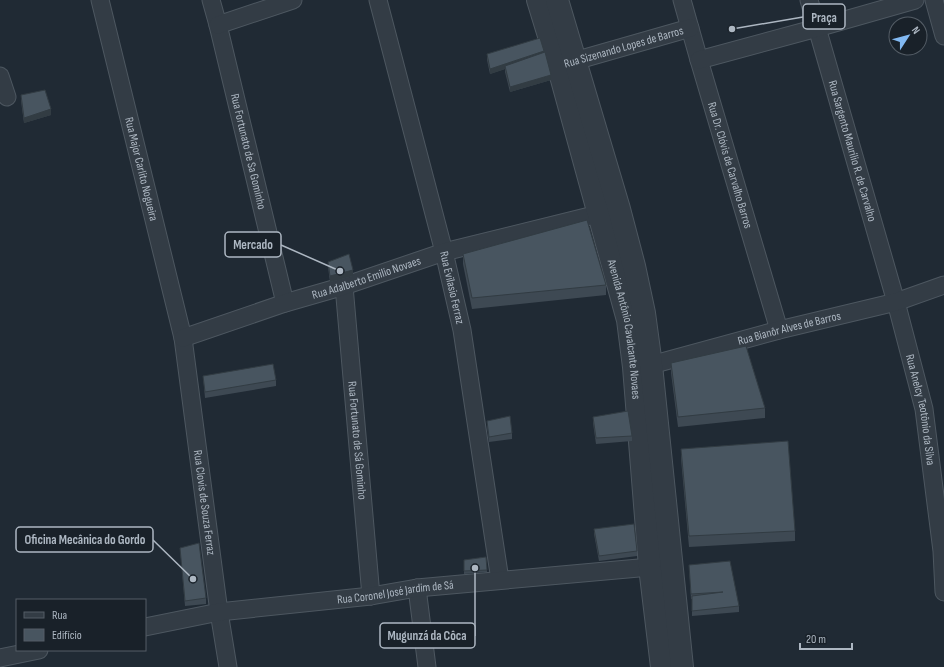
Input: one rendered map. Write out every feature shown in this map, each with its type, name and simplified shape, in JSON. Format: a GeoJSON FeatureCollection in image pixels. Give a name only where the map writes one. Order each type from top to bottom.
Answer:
{"type":"FeatureCollection","features":[{"type":"Feature","properties":{"kind":"street","name":"Rua Major Carlito Nogueira"},"geometry":{"type":"LineString","coordinates":[[100,0],[183,338]]}},
{"type":"Feature","properties":{"kind":"street","name":"Rua Fortunato de Sa Gominho"},"geometry":{"type":"LineString","coordinates":[[211,0],[285,303]]}},
{"type":"Feature","properties":{"kind":"street"},"geometry":{"type":"LineString","coordinates":[[218,25],[293,0]]}},
{"type":"Feature","properties":{"kind":"street","name":"Rua Evilasio Ferraz"},"geometry":{"type":"LineString","coordinates":[[378,0],[444,252],[462,330],[500,580]]}},
{"type":"Feature","properties":{"kind":"street","name":"Avenida Antônio Cavalcante Novaes"},"geometry":{"type":"LineString","coordinates":[[538,0],[566,63],[598,214],[642,366],[650,567],[662,667]]}},
{"type":"Feature","properties":{"kind":"street"},"geometry":{"type":"LineString","coordinates":[[557,0],[566,63],[619,209],[644,312],[642,366],[672,567],[682,667]]}},
{"type":"Feature","properties":{"kind":"street","name":"Rua Dr. Clóvis de Carvalho Barros"},"geometry":{"type":"LineString","coordinates":[[682,0],[779,330]]}},
{"type":"Feature","properties":{"kind":"street","name":"Rua Sargento Maurílio R. de Carvalho"},"geometry":{"type":"LineString","coordinates":[[809,0],[896,302]]}},
{"type":"Feature","properties":{"kind":"street"},"geometry":{"type":"LineString","coordinates":[[699,60],[915,0]]}},
{"type":"Feature","properties":{"kind":"street"},"geometry":{"type":"LineString","coordinates":[[934,0],[944,36]]}},
{"type":"Feature","properties":{"kind":"street","name":"Rua Sizenando Lopes de Barros"},"geometry":{"type":"LineString","coordinates":[[566,63],[690,28]]}},
{"type":"Feature","properties":{"kind":"street"},"geometry":{"type":"LineString","coordinates":[[0,76],[7,97]]}},
{"type":"Feature","properties":{"kind":"street","name":"Rua Adalberto Emilio Novaes"},"geometry":{"type":"LineString","coordinates":[[183,338],[285,303],[344,286],[444,252],[598,214]]}},
{"type":"Feature","properties":{"kind":"street","name":"Rua Bianôr Alves de Barros"},"geometry":{"type":"LineString","coordinates":[[642,366],[779,330],[896,302],[944,285]]}},
{"type":"Feature","properties":{"kind":"street","name":"Rua Fortunato de Sá Gominho"},"geometry":{"type":"LineString","coordinates":[[344,286],[371,596]]}},
{"type":"Feature","properties":{"kind":"street","name":"Rua Anelcy Teotônio da Silva"},"geometry":{"type":"LineString","coordinates":[[896,302],[924,409],[942,552],[944,592]]}},
{"type":"Feature","properties":{"kind":"street","name":"Rua Clovis de Souza Ferraz"},"geometry":{"type":"LineString","coordinates":[[183,338],[219,612],[228,667]]}},
{"type":"Feature","properties":{"kind":"street","name":"Rua Coronel José Jardim de Sá"},"geometry":{"type":"LineString","coordinates":[[146,627],[219,612],[371,596],[417,588],[650,567],[672,567]]}},
{"type":"Feature","properties":{"kind":"street"},"geometry":{"type":"LineString","coordinates":[[417,588],[427,667]]}},
{"type":"Feature","properties":{"kind":"street"},"geometry":{"type":"LineString","coordinates":[[0,658],[34,651]]}},
{"type":"Feature","properties":{"kind":"building"},"geometry":{"type":"Polygon","coordinates":[[[540,38],[544,51],[490,69],[487,54],[540,38]]]}},
{"type":"Feature","properties":{"kind":"building"},"geometry":{"type":"Polygon","coordinates":[[[545,52],[551,75],[510,87],[505,66],[545,52]]]}},
{"type":"Feature","properties":{"kind":"building"},"geometry":{"type":"Polygon","coordinates":[[[45,90],[51,109],[24,118],[21,95],[45,90]]]}},
{"type":"Feature","properties":{"kind":"building"},"geometry":{"type":"Polygon","coordinates":[[[587,220],[606,285],[472,298],[463,254],[587,220]]]}},
{"type":"Feature","properties":{"kind":"building"},"geometry":{"type":"Polygon","coordinates":[[[349,254],[353,270],[330,276],[328,262],[349,254]]]}},
{"type":"Feature","properties":{"kind":"building"},"geometry":{"type":"Polygon","coordinates":[[[746,346],[765,408],[678,417],[671,363],[746,346]]]}},
{"type":"Feature","properties":{"kind":"building"},"geometry":{"type":"Polygon","coordinates":[[[273,364],[276,380],[205,392],[203,376],[273,364]]]}},
{"type":"Feature","properties":{"kind":"building"},"geometry":{"type":"Polygon","coordinates":[[[628,411],[632,436],[596,438],[593,417],[628,411]]]}},
{"type":"Feature","properties":{"kind":"building"},"geometry":{"type":"Polygon","coordinates":[[[510,416],[512,433],[489,437],[487,421],[510,416]]]}},
{"type":"Feature","properties":{"kind":"building"},"geometry":{"type":"Polygon","coordinates":[[[788,441],[795,531],[689,536],[681,449],[788,441]]]}},
{"type":"Feature","properties":{"kind":"building"},"geometry":{"type":"Polygon","coordinates":[[[634,524],[637,551],[599,556],[594,529],[634,524]]]}},
{"type":"Feature","properties":{"kind":"building"},"geometry":{"type":"Polygon","coordinates":[[[199,543],[206,598],[185,601],[180,548],[199,543]]]}},
{"type":"Feature","properties":{"kind":"building"},"geometry":{"type":"Polygon","coordinates":[[[486,557],[487,570],[464,571],[464,560],[486,557]]]}},
{"type":"Feature","properties":{"kind":"building"},"geometry":{"type":"Polygon","coordinates":[[[730,561],[739,606],[692,611],[692,596],[723,592],[691,594],[689,565],[730,561]]]}},
{"type":"Feature","properties":{"kind":"place","name":"Praça"},"geometry":{"type":"Point","coordinates":[732,29]}},
{"type":"Feature","properties":{"kind":"place","name":"Mercado"},"geometry":{"type":"Point","coordinates":[340,271]}},
{"type":"Feature","properties":{"kind":"place","name":"Mugunzá da Côca"},"geometry":{"type":"Point","coordinates":[475,568]}},
{"type":"Feature","properties":{"kind":"place","name":"Oficina Mecânica do Gordo"},"geometry":{"type":"Point","coordinates":[193,579]}}]}
